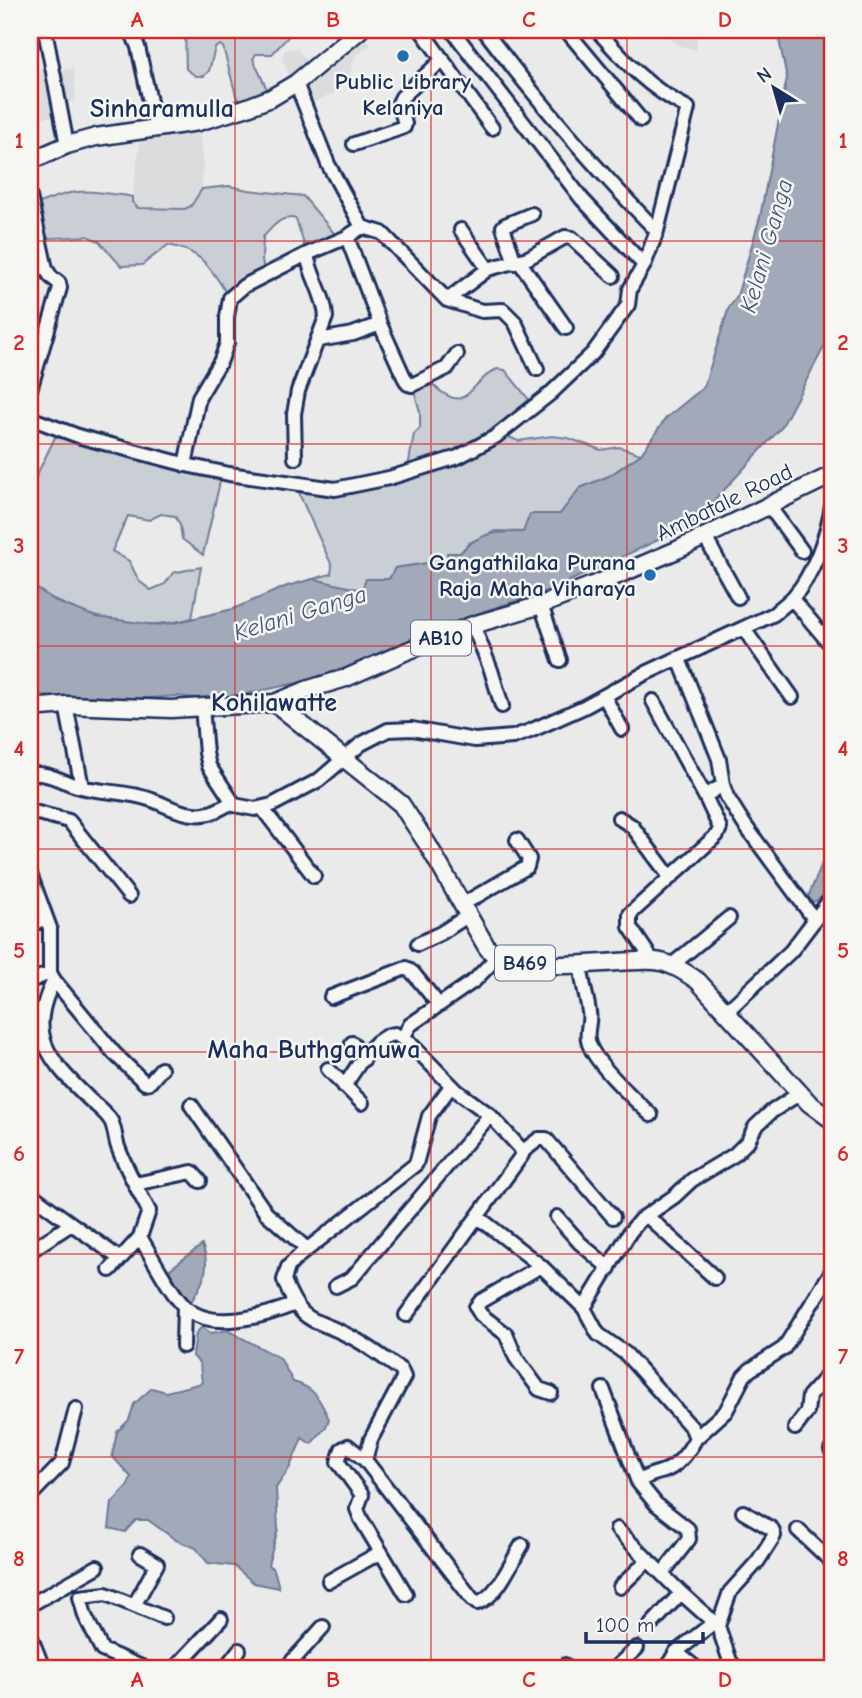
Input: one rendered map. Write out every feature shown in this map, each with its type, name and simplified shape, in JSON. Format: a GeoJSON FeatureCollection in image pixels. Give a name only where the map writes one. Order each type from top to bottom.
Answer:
{"type":"FeatureCollection","features":[{"type":"Feature","properties":{"kind":"main road"},"geometry":{"type":"LineString","coordinates":[[30,161],[67,145],[96,137],[198,122],[271,98],[296,83],[360,30]]}},
{"type":"Feature","properties":{"kind":"main road","name":"Ambatale Road"},"geometry":{"type":"LineString","coordinates":[[30,708],[66,705],[172,709],[275,703],[346,678],[473,625],[541,605],[611,578],[705,537],[832,475]]}},
{"type":"Feature","properties":{"kind":"main road","name":"B469"},"geometry":{"type":"LineString","coordinates":[[275,703],[401,804],[466,909],[485,946],[497,957],[529,964],[653,961],[671,965],[698,981],[800,1093],[832,1120]]}},
{"type":"Feature","properties":{"kind":"street"},"geometry":{"type":"LineString","coordinates":[[45,30],[67,145]]}},
{"type":"Feature","properties":{"kind":"street"},"geometry":{"type":"LineString","coordinates":[[131,30],[138,47],[156,129]]}},
{"type":"Feature","properties":{"kind":"street"},"geometry":{"type":"LineString","coordinates":[[421,30],[492,128]]}},
{"type":"Feature","properties":{"kind":"street"},"geometry":{"type":"LineString","coordinates":[[452,30],[582,199],[644,265]]}},
{"type":"Feature","properties":{"kind":"street"},"geometry":{"type":"LineString","coordinates":[[484,30],[522,80],[624,198],[657,231]]}},
{"type":"Feature","properties":{"kind":"street"},"geometry":{"type":"LineString","coordinates":[[566,30],[641,120]]}},
{"type":"Feature","properties":{"kind":"street"},"geometry":{"type":"LineString","coordinates":[[30,418],[81,437],[185,465],[335,489],[389,478],[458,457],[495,437],[535,407],[593,353],[628,305],[630,289],[644,265],[657,231],[688,108],[646,83],[597,30]]}},
{"type":"Feature","properties":{"kind":"street"},"geometry":{"type":"LineString","coordinates":[[354,144],[404,127],[400,103],[402,97],[443,59]]}},
{"type":"Feature","properties":{"kind":"street"},"geometry":{"type":"LineString","coordinates":[[296,83],[328,164],[362,227],[382,233],[447,300],[482,311],[503,310],[514,322],[537,369]]}},
{"type":"Feature","properties":{"kind":"street"},"geometry":{"type":"LineString","coordinates":[[30,197],[46,269],[59,283],[60,288],[30,390]]}},
{"type":"Feature","properties":{"kind":"street"},"geometry":{"type":"LineString","coordinates":[[531,214],[503,228],[517,262],[566,328]]}},
{"type":"Feature","properties":{"kind":"street"},"geometry":{"type":"LineString","coordinates":[[185,465],[199,397],[221,360],[227,343],[230,298],[244,286],[362,227]]}},
{"type":"Feature","properties":{"kind":"street"},"geometry":{"type":"LineString","coordinates":[[461,230],[488,269]]}},
{"type":"Feature","properties":{"kind":"street"},"geometry":{"type":"LineString","coordinates":[[346,237],[380,324],[408,384],[412,385],[447,368],[457,354]]}},
{"type":"Feature","properties":{"kind":"street"},"geometry":{"type":"LineString","coordinates":[[447,300],[488,269],[517,262],[546,250],[565,237],[572,238],[613,276]]}},
{"type":"Feature","properties":{"kind":"street"},"geometry":{"type":"LineString","coordinates":[[295,458],[298,391],[326,317],[326,306],[309,269],[307,254]]}},
{"type":"Feature","properties":{"kind":"street"},"geometry":{"type":"LineString","coordinates":[[319,340],[353,334],[380,324]]}},
{"type":"Feature","properties":{"kind":"street"},"geometry":{"type":"LineString","coordinates":[[769,506],[802,551]]}},
{"type":"Feature","properties":{"kind":"street"},"geometry":{"type":"LineString","coordinates":[[30,774],[41,773],[82,787],[152,800],[178,811],[193,814],[216,813],[229,804],[262,808],[310,786],[360,744],[388,730],[412,729],[475,740],[513,737],[584,707],[644,674],[774,614],[792,599],[813,566],[832,506]]}},
{"type":"Feature","properties":{"kind":"street"},"geometry":{"type":"LineString","coordinates":[[705,537],[738,597]]}},
{"type":"Feature","properties":{"kind":"street"},"geometry":{"type":"LineString","coordinates":[[792,599],[832,646]]}},
{"type":"Feature","properties":{"kind":"street"},"geometry":{"type":"LineString","coordinates":[[541,605],[560,660]]}},
{"type":"Feature","properties":{"kind":"street"},"geometry":{"type":"LineString","coordinates":[[473,625],[502,706]]}},
{"type":"Feature","properties":{"kind":"street"},"geometry":{"type":"LineString","coordinates":[[744,629],[792,697]]}},
{"type":"Feature","properties":{"kind":"street"},"geometry":{"type":"LineString","coordinates":[[679,659],[719,759],[723,785],[744,824],[814,919]]}},
{"type":"Feature","properties":{"kind":"street"},"geometry":{"type":"LineString","coordinates":[[604,696],[622,729]]}},
{"type":"Feature","properties":{"kind":"street"},"geometry":{"type":"LineString","coordinates":[[653,701],[705,796],[720,832],[634,909],[629,920],[630,928],[653,961]]}},
{"type":"Feature","properties":{"kind":"street"},"geometry":{"type":"LineString","coordinates":[[66,705],[82,787]]}},
{"type":"Feature","properties":{"kind":"street"},"geometry":{"type":"LineString","coordinates":[[202,706],[206,758],[234,804]]}},
{"type":"Feature","properties":{"kind":"street"},"geometry":{"type":"LineString","coordinates":[[705,796],[723,785]]}},
{"type":"Feature","properties":{"kind":"street"},"geometry":{"type":"LineString","coordinates":[[262,808],[314,876]]}},
{"type":"Feature","properties":{"kind":"street"},"geometry":{"type":"LineString","coordinates":[[30,811],[69,821],[129,896]]}},
{"type":"Feature","properties":{"kind":"street"},"geometry":{"type":"LineString","coordinates":[[619,818],[632,826],[670,877]]}},
{"type":"Feature","properties":{"kind":"street"},"geometry":{"type":"LineString","coordinates":[[418,944],[441,933],[466,909],[527,867],[529,859],[517,840]]}},
{"type":"Feature","properties":{"kind":"street"},"geometry":{"type":"LineString","coordinates":[[30,874],[50,928],[52,977],[44,999],[41,1038],[54,1061],[111,1120],[118,1147],[149,1211],[140,1237],[110,1270]]}},
{"type":"Feature","properties":{"kind":"street"},"geometry":{"type":"LineString","coordinates":[[727,1011],[791,951],[832,897]]}},
{"type":"Feature","properties":{"kind":"street"},"geometry":{"type":"LineString","coordinates":[[30,925],[46,918]]}},
{"type":"Feature","properties":{"kind":"street"},"geometry":{"type":"LineString","coordinates":[[671,965],[729,918]]}},
{"type":"Feature","properties":{"kind":"street"},"geometry":{"type":"LineString","coordinates":[[408,1042],[405,1038],[406,1030],[485,972],[497,957]]}},
{"type":"Feature","properties":{"kind":"street"},"geometry":{"type":"LineString","coordinates":[[581,964],[581,980],[590,1016],[587,1038],[591,1048],[621,1086],[651,1115]]}},
{"type":"Feature","properties":{"kind":"street"},"geometry":{"type":"LineString","coordinates":[[331,997],[406,968],[420,980],[439,1005]]}},
{"type":"Feature","properties":{"kind":"street"},"geometry":{"type":"LineString","coordinates":[[30,981],[52,977]]}},
{"type":"Feature","properties":{"kind":"street"},"geometry":{"type":"LineString","coordinates":[[52,977],[114,1053],[145,1083],[150,1082],[160,1069]]}},
{"type":"Feature","properties":{"kind":"street"},"geometry":{"type":"LineString","coordinates":[[344,1086],[385,1036],[395,1034],[408,1042],[451,1086],[490,1115],[522,1152]]}},
{"type":"Feature","properties":{"kind":"street"},"geometry":{"type":"LineString","coordinates":[[352,1043],[364,1059]]}},
{"type":"Feature","properties":{"kind":"street"},"geometry":{"type":"LineString","coordinates":[[328,1069],[362,1103]]}},
{"type":"Feature","properties":{"kind":"street"},"geometry":{"type":"LineString","coordinates":[[365,1460],[370,1439],[404,1377],[401,1370],[355,1338],[304,1315],[295,1304],[284,1280],[285,1275],[288,1267],[307,1249],[416,1164],[429,1116],[451,1086]]}},
{"type":"Feature","properties":{"kind":"street"},"geometry":{"type":"LineString","coordinates":[[584,1308],[640,1220],[692,1180],[734,1155],[748,1141],[755,1127],[771,1112],[800,1093]]}},
{"type":"Feature","properties":{"kind":"street"},"geometry":{"type":"LineString","coordinates":[[191,1105],[266,1213],[307,1249]]}},
{"type":"Feature","properties":{"kind":"street"},"geometry":{"type":"LineString","coordinates":[[335,1286],[352,1278],[490,1115]]}},
{"type":"Feature","properties":{"kind":"street"},"geometry":{"type":"LineString","coordinates":[[406,1315],[520,1160],[522,1152],[539,1139],[546,1139],[613,1217]]}},
{"type":"Feature","properties":{"kind":"street"},"geometry":{"type":"LineString","coordinates":[[135,1184],[192,1172],[200,1181]]}},
{"type":"Feature","properties":{"kind":"street"},"geometry":{"type":"LineString","coordinates":[[30,1194],[120,1259]]}},
{"type":"Feature","properties":{"kind":"street"},"geometry":{"type":"LineString","coordinates":[[647,1216],[715,1278]]}},
{"type":"Feature","properties":{"kind":"street"},"geometry":{"type":"LineString","coordinates":[[478,1217],[541,1266],[584,1308],[597,1334],[626,1354],[692,1428],[696,1438]]}},
{"type":"Feature","properties":{"kind":"street"},"geometry":{"type":"LineString","coordinates":[[557,1217],[580,1243],[609,1268]]}},
{"type":"Feature","properties":{"kind":"street"},"geometry":{"type":"LineString","coordinates":[[30,1251],[70,1225]]}},
{"type":"Feature","properties":{"kind":"street"},"geometry":{"type":"LineString","coordinates":[[140,1237],[184,1306],[197,1315],[219,1321],[268,1315],[295,1304]]}},
{"type":"Feature","properties":{"kind":"street"},"geometry":{"type":"LineString","coordinates":[[541,1266],[481,1301],[476,1307],[481,1315],[506,1335],[516,1358],[539,1389],[551,1393]]}},
{"type":"Feature","properties":{"kind":"street"},"geometry":{"type":"LineString","coordinates":[[638,1482],[647,1475],[668,1470],[688,1453],[696,1438],[726,1411],[744,1376],[784,1348],[832,1271]]}},
{"type":"Feature","properties":{"kind":"street"},"geometry":{"type":"LineString","coordinates":[[183,1346],[184,1306]]}},
{"type":"Feature","properties":{"kind":"street"},"geometry":{"type":"LineString","coordinates":[[795,1428],[807,1412],[809,1396],[832,1370]]}},
{"type":"Feature","properties":{"kind":"street"},"geometry":{"type":"LineString","coordinates":[[603,1389],[638,1482],[656,1504],[688,1529],[689,1539],[662,1574]]}},
{"type":"Feature","properties":{"kind":"street"},"geometry":{"type":"LineString","coordinates":[[30,1496],[62,1463],[76,1409]]}},
{"type":"Feature","properties":{"kind":"street"},"geometry":{"type":"LineString","coordinates":[[406,1594],[357,1509],[362,1495],[360,1489],[338,1462],[342,1449],[348,1446],[365,1460],[477,1603],[482,1602],[496,1587],[522,1545]]}},
{"type":"Feature","properties":{"kind":"street"},"geometry":{"type":"LineString","coordinates":[[718,1626],[730,1592],[758,1561],[774,1536],[772,1528],[743,1511]]}},
{"type":"Feature","properties":{"kind":"street"},"geometry":{"type":"LineString","coordinates":[[617,1529],[718,1626],[729,1666]]}},
{"type":"Feature","properties":{"kind":"street"},"geometry":{"type":"LineString","coordinates":[[798,1530],[832,1562]]}},
{"type":"Feature","properties":{"kind":"street"},"geometry":{"type":"LineString","coordinates":[[329,1581],[381,1552]]}},
{"type":"Feature","properties":{"kind":"street"},"geometry":{"type":"LineString","coordinates":[[135,1604],[157,1564],[140,1554]]}},
{"type":"Feature","properties":{"kind":"street"},"geometry":{"type":"LineString","coordinates":[[620,1587],[648,1560]]}},
{"type":"Feature","properties":{"kind":"street"},"geometry":{"type":"LineString","coordinates":[[30,1605],[97,1567]]}},
{"type":"Feature","properties":{"kind":"street"},"geometry":{"type":"LineString","coordinates":[[76,1578],[92,1633],[102,1650],[144,1668]]}},
{"type":"Feature","properties":{"kind":"street"},"geometry":{"type":"LineString","coordinates":[[651,1625],[681,1593]]}},
{"type":"Feature","properties":{"kind":"street"},"geometry":{"type":"LineString","coordinates":[[80,1597],[106,1594],[164,1618]]}},
{"type":"Feature","properties":{"kind":"street"},"geometry":{"type":"LineString","coordinates":[[175,1668],[221,1619]]}},
{"type":"Feature","properties":{"kind":"street"},"geometry":{"type":"LineString","coordinates":[[696,1668],[673,1657],[712,1624],[718,1626]]}},
{"type":"Feature","properties":{"kind":"street"},"geometry":{"type":"LineString","coordinates":[[286,1668],[323,1627]]}},
{"type":"Feature","properties":{"kind":"street"},"geometry":{"type":"LineString","coordinates":[[30,1635],[33,1655],[43,1668]]}},
{"type":"Feature","properties":{"kind":"street"},"geometry":{"type":"LineString","coordinates":[[615,1668],[638,1648]]}},
{"type":"Feature","properties":{"kind":"street"},"geometry":{"type":"LineString","coordinates":[[225,1668],[239,1650]]}},
{"type":"Feature","properties":{"kind":"shaded area"},"geometry":{"type":"Polygon","coordinates":[[[185,30],[287,30],[288,37],[272,54],[256,54],[253,59],[271,98],[240,110],[223,47],[220,45],[215,48],[209,71],[204,76],[196,76],[186,69],[185,30]]]}},
{"type":"Feature","properties":{"kind":"shaded area"},"geometry":{"type":"Polygon","coordinates":[[[362,30],[370,45],[355,56],[349,78],[333,94],[304,106],[282,58],[283,52],[297,48],[312,69],[362,30]]]}},
{"type":"Feature","properties":{"kind":"shaded area"},"geometry":{"type":"Polygon","coordinates":[[[659,30],[697,30],[697,50],[678,45],[659,30]]]}},
{"type":"Feature","properties":{"kind":"shaded area"},"geometry":{"type":"Polygon","coordinates":[[[50,63],[52,71],[74,68],[76,101],[59,104],[60,114],[38,119],[33,117],[31,111],[30,76],[50,63]]]}},
{"type":"Feature","properties":{"kind":"shaded area"},"geometry":{"type":"Polygon","coordinates":[[[198,122],[203,163],[202,189],[191,206],[186,209],[138,208],[132,202],[141,131],[198,122]]]}},
{"type":"Feature","properties":{"kind":"shaded area"},"geometry":{"type":"Polygon","coordinates":[[[229,186],[303,196],[340,240],[307,254],[296,219],[282,220],[263,237],[264,270],[230,298],[199,257],[180,248],[168,245],[142,265],[121,266],[99,241],[87,236],[39,239],[32,206],[59,196],[84,191],[132,197],[132,202],[138,208],[185,209],[191,206],[202,189],[229,186]]]}},
{"type":"Feature","properties":{"kind":"shaded area"},"geometry":{"type":"Polygon","coordinates":[[[497,369],[505,370],[535,407],[505,429],[509,437],[518,441],[552,436],[568,438],[601,450],[619,447],[641,454],[609,476],[580,488],[560,514],[524,532],[495,531],[469,543],[449,560],[395,568],[389,579],[362,591],[313,579],[331,574],[332,566],[300,496],[299,484],[335,489],[407,473],[414,434],[420,428],[420,412],[414,390],[433,385],[445,394],[461,398],[497,369]]]}},
{"type":"Feature","properties":{"kind":"shaded area"},"geometry":{"type":"Polygon","coordinates":[[[59,429],[222,473],[203,555],[182,539],[180,525],[175,516],[161,514],[149,520],[128,516],[112,551],[129,561],[139,581],[151,590],[165,584],[173,573],[201,567],[192,618],[149,624],[107,619],[66,605],[30,584],[30,489],[59,429]]]}},
{"type":"Feature","properties":{"kind":"water","name":"Kelani Ganga"},"geometry":{"type":"Polygon","coordinates":[[[777,30],[832,30],[832,326],[830,336],[781,428],[693,524],[550,590],[484,611],[343,673],[214,700],[177,696],[93,702],[59,700],[30,691],[30,584],[57,602],[96,617],[155,625],[233,609],[287,586],[313,579],[362,590],[366,579],[389,579],[395,568],[448,560],[447,553],[460,553],[481,537],[505,532],[523,532],[530,514],[560,514],[580,488],[609,476],[641,454],[666,418],[704,387],[729,307],[737,296],[760,217],[787,78],[777,30]]]}},
{"type":"Feature","properties":{"kind":"water"},"geometry":{"type":"Polygon","coordinates":[[[832,840],[833,867],[830,884],[827,892],[813,902],[808,897],[832,840]]]}},
{"type":"Feature","properties":{"kind":"water"},"geometry":{"type":"Polygon","coordinates":[[[202,1245],[206,1269],[189,1305],[166,1272],[202,1245]]]}},
{"type":"Feature","properties":{"kind":"water"},"geometry":{"type":"Polygon","coordinates":[[[202,1327],[211,1333],[227,1330],[280,1358],[293,1382],[312,1391],[329,1419],[326,1427],[311,1444],[302,1438],[290,1467],[276,1488],[278,1529],[268,1565],[274,1569],[279,1588],[254,1583],[234,1566],[208,1563],[196,1548],[176,1540],[148,1520],[136,1520],[125,1532],[109,1528],[112,1503],[127,1487],[131,1477],[112,1456],[117,1432],[129,1420],[134,1404],[152,1388],[166,1392],[202,1383],[200,1364],[193,1356],[196,1333],[202,1327]]]}},
{"type":"Feature","properties":{"kind":"place","name":"Public Library Kelaniya"},"geometry":{"type":"Point","coordinates":[403,56]}},
{"type":"Feature","properties":{"kind":"place","name":"Gangathilaka Purana Raja Maha Viharaya"},"geometry":{"type":"Point","coordinates":[650,575]}},
{"type":"Feature","properties":{"kind":"district","name":"Sinharamulla"},"geometry":{"type":"Point","coordinates":[162,108]}},
{"type":"Feature","properties":{"kind":"district","name":"Kohilawatte"},"geometry":{"type":"Point","coordinates":[274,702]}},
{"type":"Feature","properties":{"kind":"district","name":"Maha Buthgamuwa"},"geometry":{"type":"Point","coordinates":[314,1049]}}]}
